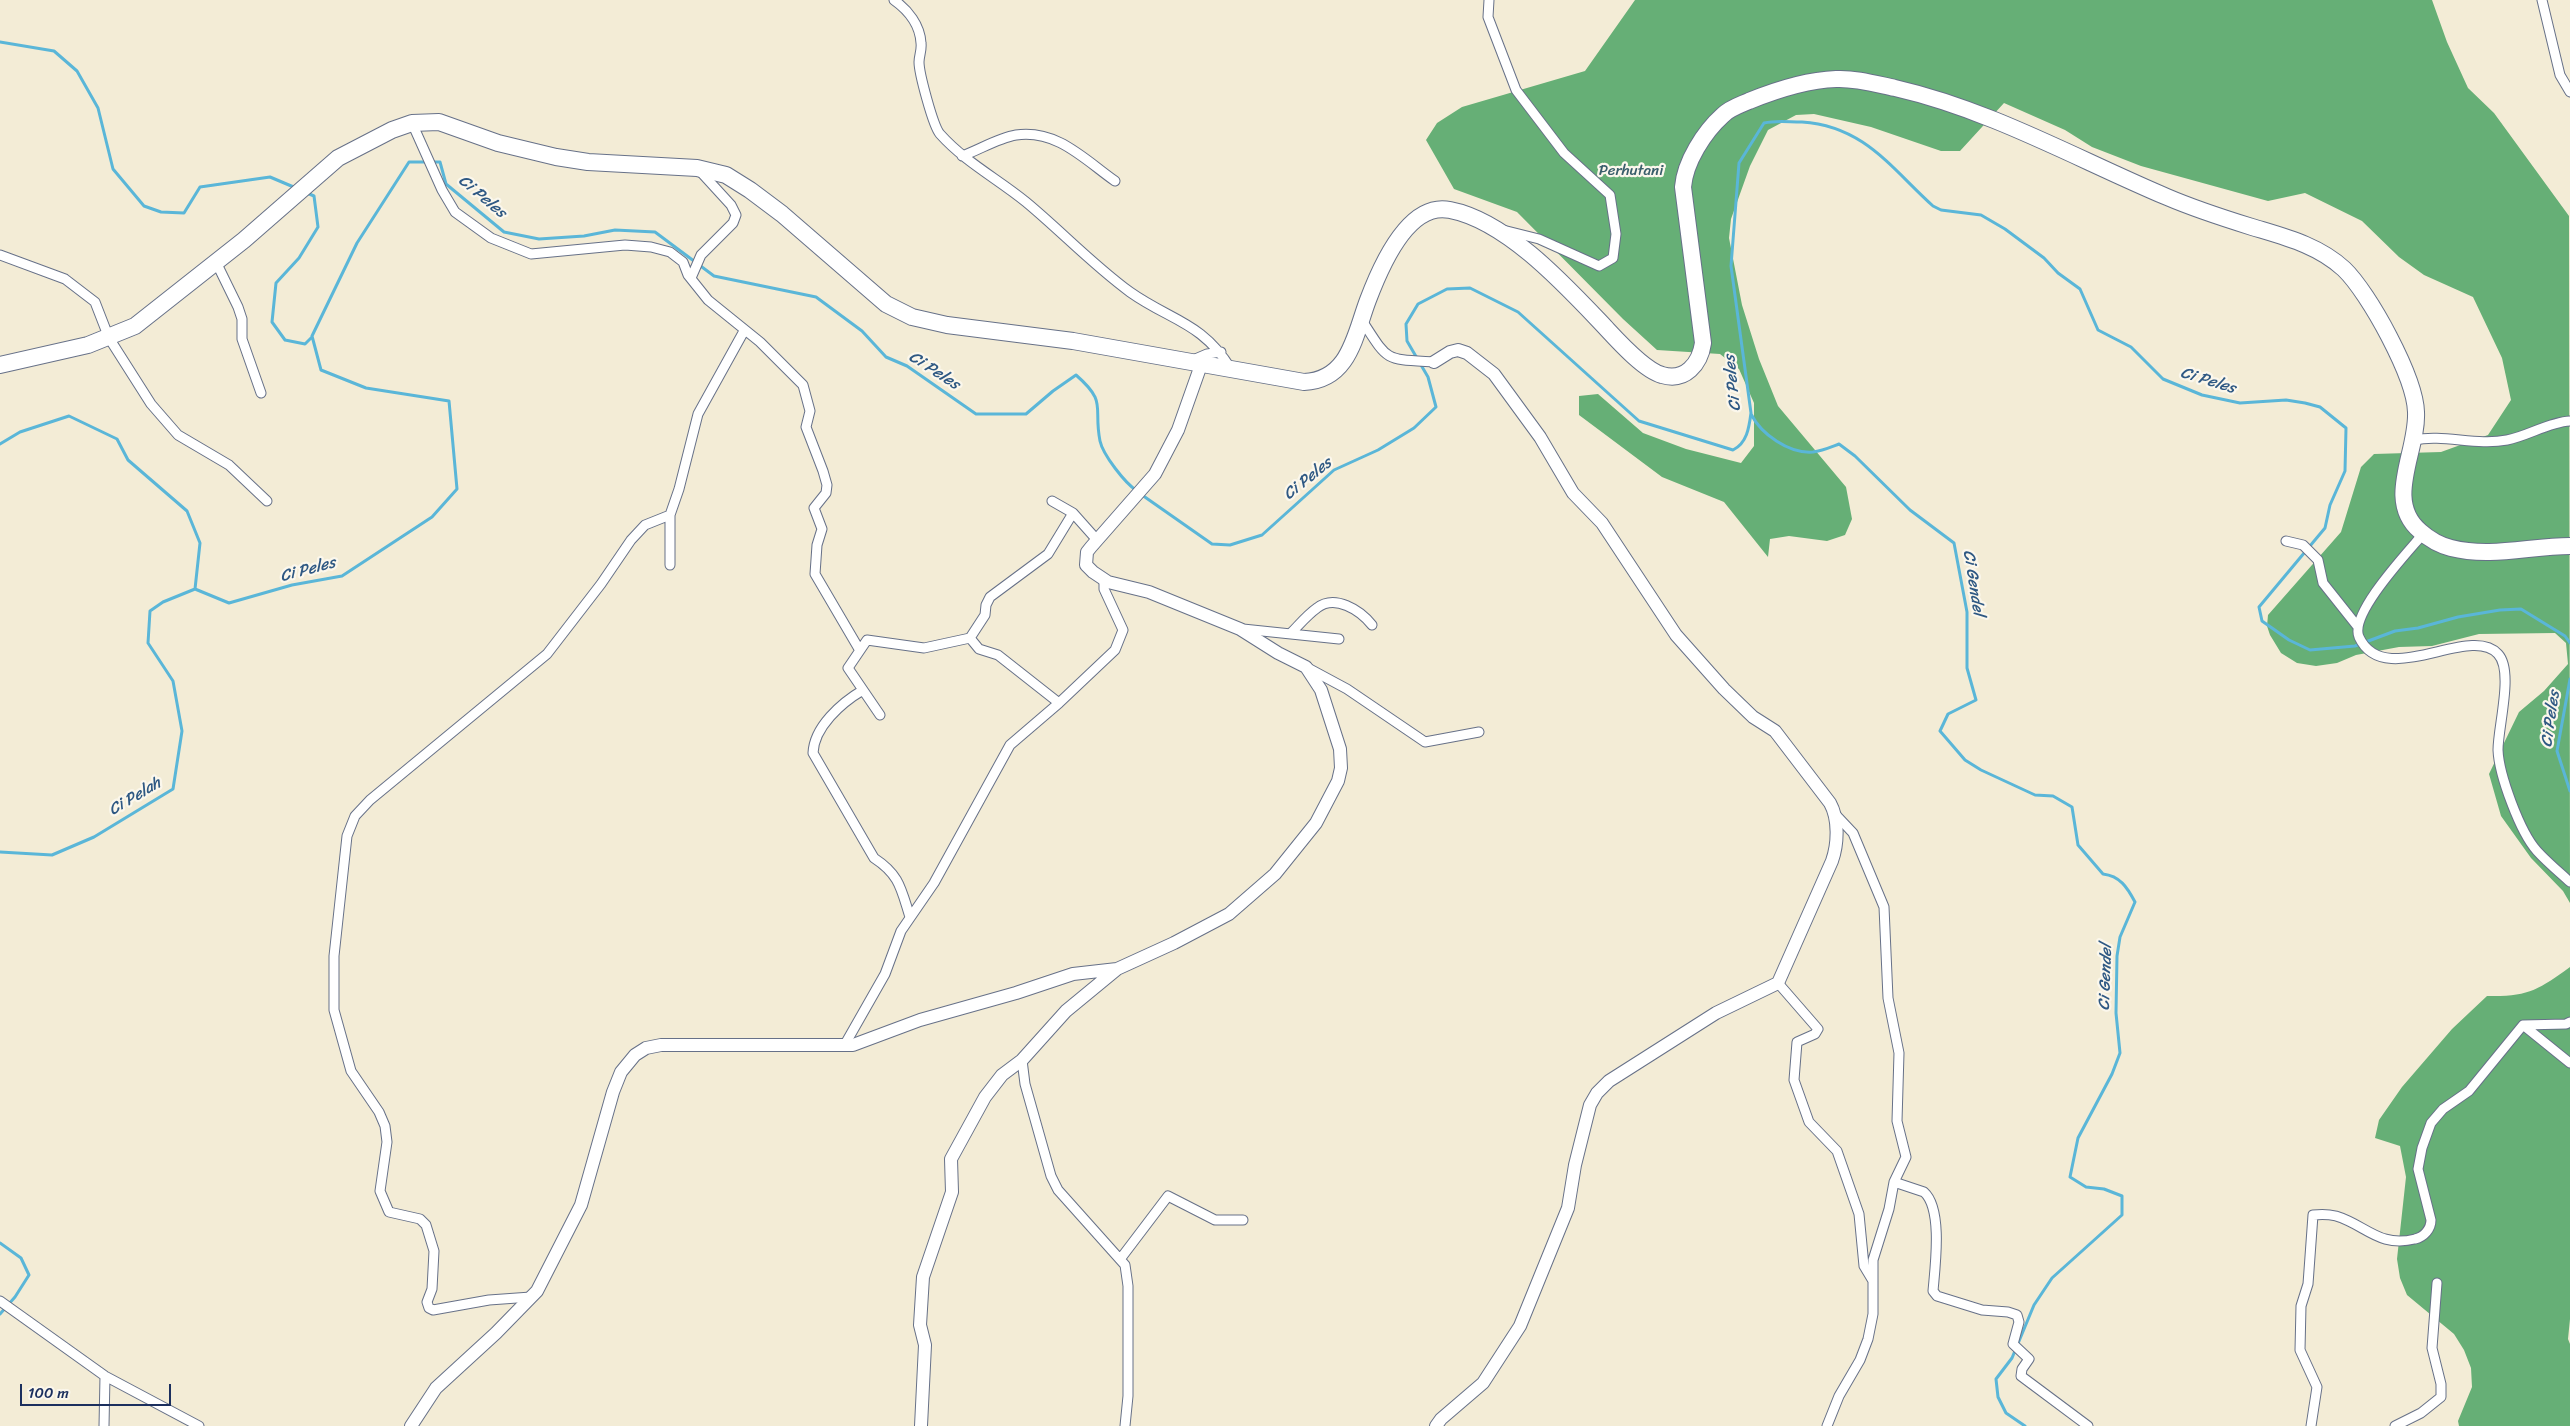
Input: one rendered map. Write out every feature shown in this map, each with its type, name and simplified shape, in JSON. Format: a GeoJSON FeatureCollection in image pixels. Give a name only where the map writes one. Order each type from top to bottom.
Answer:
{"type":"FeatureCollection","features":[{"type":"Feature","properties":{"kind":"highway"},"geometry":{"type":"LineString","coordinates":[[0,364],[88,345],[135,326],[216,262],[347,151],[392,130],[412,124],[438,122],[452,125],[498,143],[556,157],[596,162],[697,168],[726,175],[750,190],[834,258],[886,304],[912,317],[947,325],[1073,341],[1304,382],[1323,379],[1345,359],[1351,349],[1371,291],[1404,230],[1421,215],[1441,208],[1453,210],[1496,230],[1543,265],[1643,363],[1660,375],[1669,377],[1686,374],[1696,364],[1702,343],[1690,255],[1684,179],[1693,156],[1714,124],[1731,109],[1756,98],[1823,79],[1863,81],[1939,98],[2015,128],[2168,198],[2307,245],[2330,258],[2354,279],[2398,355],[2415,401],[2414,440],[2402,496],[2405,513],[2423,534],[2446,547],[2479,552],[2570,546]]}},
{"type":"Feature","properties":{"kind":"street"},"geometry":{"type":"LineString","coordinates":[[894,0],[915,21],[918,29],[921,43],[920,68],[932,120],[938,133],[962,156],[1025,201],[1107,275],[1132,293],[1201,333],[1221,352],[1232,370]]}},
{"type":"Feature","properties":{"kind":"street"},"geometry":{"type":"LineString","coordinates":[[1488,0],[1488,17],[1516,90],[1564,153],[1610,195],[1616,234],[1613,258],[1599,266],[1525,234],[1496,230]]}},
{"type":"Feature","properties":{"kind":"street"},"geometry":{"type":"LineString","coordinates":[[2542,0],[2560,75],[2570,92]]}},
{"type":"Feature","properties":{"kind":"street"},"geometry":{"type":"LineString","coordinates":[[412,124],[455,212],[491,238],[531,254],[569,252],[625,244],[651,247],[670,252],[683,262],[691,278],[708,300],[760,342],[803,385],[810,411],[806,427],[824,471],[827,485],[826,493],[814,508],[822,529],[817,545],[815,571],[859,649]]}},
{"type":"Feature","properties":{"kind":"street"},"geometry":{"type":"LineString","coordinates":[[962,156],[1016,135],[1046,135],[1066,144],[1116,181]]}},
{"type":"Feature","properties":{"kind":"street"},"geometry":{"type":"LineString","coordinates":[[691,278],[698,259],[733,222],[736,215],[732,205],[697,168]]}},
{"type":"Feature","properties":{"kind":"street"},"geometry":{"type":"LineString","coordinates":[[0,255],[65,278],[81,289],[95,302],[109,338],[150,404],[178,434],[229,465],[267,501]]}},
{"type":"Feature","properties":{"kind":"street"},"geometry":{"type":"LineString","coordinates":[[216,262],[238,307],[242,319],[242,338],[260,393]]}},
{"type":"Feature","properties":{"kind":"street"},"geometry":{"type":"LineString","coordinates":[[1361,319],[1382,353],[1393,359],[1434,362],[1450,352],[1458,350],[1467,353],[1494,374],[1540,437],[1573,493],[1602,523],[1676,635],[1724,689],[1753,717],[1775,731],[1830,803],[1836,816],[1853,833],[1884,906],[1888,998],[1900,1053],[1897,1121],[1906,1157],[1894,1182],[1873,1260],[1873,1314],[1868,1339],[1860,1360],[1826,1426]]}},
{"type":"Feature","properties":{"kind":"street"},"geometry":{"type":"LineString","coordinates":[[670,565],[670,515],[679,489],[698,414],[744,331]]}},
{"type":"Feature","properties":{"kind":"street"},"geometry":{"type":"LineString","coordinates":[[1221,352],[1206,354],[1194,363],[1178,430],[1155,474],[1087,552],[1086,565],[1104,580],[1120,586],[1149,592],[1240,629],[1278,653],[1347,689],[1425,742],[1480,732]]}},
{"type":"Feature","properties":{"kind":"street"},"geometry":{"type":"LineString","coordinates":[[2414,440],[2424,438],[2486,441],[2507,440],[2570,421]]}},
{"type":"Feature","properties":{"kind":"street"},"geometry":{"type":"LineString","coordinates":[[1052,500],[1073,513],[1097,540]]}},
{"type":"Feature","properties":{"kind":"street"},"geometry":{"type":"LineString","coordinates":[[880,715],[848,668],[857,657],[859,649],[867,640],[924,648],[970,638],[985,615],[988,601],[1048,554],[1073,513]]}},
{"type":"Feature","properties":{"kind":"street"},"geometry":{"type":"LineString","coordinates":[[531,1297],[489,1300],[433,1310],[429,1308],[427,1302],[432,1289],[434,1251],[426,1225],[420,1219],[389,1212],[382,1199],[380,1190],[387,1142],[386,1126],[379,1112],[351,1071],[334,1010],[334,956],[347,836],[355,816],[370,800],[547,654],[601,584],[631,540],[646,525],[670,515]]}},
{"type":"Feature","properties":{"kind":"street"},"geometry":{"type":"LineString","coordinates":[[2358,632],[2373,596],[2423,534]]}},
{"type":"Feature","properties":{"kind":"street"},"geometry":{"type":"LineString","coordinates":[[2286,540],[2303,545],[2318,560],[2323,583],[2358,632],[2368,650],[2379,657],[2411,657],[2481,646],[2498,654],[2506,667],[2498,751],[2511,804],[2536,850],[2570,882]]}},
{"type":"Feature","properties":{"kind":"street"},"geometry":{"type":"LineString","coordinates":[[844,1046],[891,961],[897,938],[934,883],[1010,744],[1115,650],[1123,630],[1104,589],[1104,580]]}},
{"type":"Feature","properties":{"kind":"street"},"geometry":{"type":"LineString","coordinates":[[1291,633],[1317,608],[1327,603],[1345,604],[1365,616],[1372,625]]}},
{"type":"Feature","properties":{"kind":"street"},"geometry":{"type":"LineString","coordinates":[[1240,629],[1338,639]]}},
{"type":"Feature","properties":{"kind":"street"},"geometry":{"type":"LineString","coordinates":[[970,638],[979,649],[998,655],[1058,703]]}},
{"type":"Feature","properties":{"kind":"street"},"geometry":{"type":"LineString","coordinates":[[921,1426],[925,1345],[920,1324],[923,1277],[952,1192],[951,1159],[989,1091],[1002,1075],[1022,1060],[1066,1010],[1117,969],[1174,943],[1229,914],[1275,874],[1316,823],[1338,781],[1341,768],[1340,749],[1321,690],[1306,667]]}},
{"type":"Feature","properties":{"kind":"street"},"geometry":{"type":"LineString","coordinates":[[863,690],[849,699],[824,725],[813,740],[813,753],[856,831],[874,858],[885,865],[898,879],[910,917]]}},
{"type":"Feature","properties":{"kind":"street"},"geometry":{"type":"LineString","coordinates":[[1436,1426],[1441,1419],[1483,1383],[1520,1326],[1568,1208],[1590,1105],[1597,1093],[1609,1081],[1716,1013],[1778,983],[1832,862],[1836,847],[1836,816]]}},
{"type":"Feature","properties":{"kind":"street"},"geometry":{"type":"LineString","coordinates":[[411,1426],[436,1388],[496,1333],[537,1290],[581,1205],[613,1092],[625,1064],[635,1054],[646,1048],[661,1045],[853,1045],[920,1020],[1016,993],[1073,974],[1117,969]]}},
{"type":"Feature","properties":{"kind":"street"},"geometry":{"type":"LineString","coordinates":[[1778,983],[1818,1029],[1816,1034],[1797,1042],[1794,1080],[1809,1122],[1837,1151],[1859,1214],[1864,1266],[1873,1281]]}},
{"type":"Feature","properties":{"kind":"street"},"geometry":{"type":"LineString","coordinates":[[2311,1426],[2316,1387],[2300,1350],[2301,1306],[2308,1284],[2313,1215],[2337,1216],[2374,1237],[2390,1241],[2404,1242],[2423,1236],[2430,1228],[2431,1220],[2418,1169],[2422,1148],[2432,1124],[2443,1109],[2469,1091],[2523,1025],[2566,1024],[2570,1022]]}},
{"type":"Feature","properties":{"kind":"street"},"geometry":{"type":"LineString","coordinates":[[2523,1025],[2570,1063]]}},
{"type":"Feature","properties":{"kind":"street"},"geometry":{"type":"LineString","coordinates":[[1022,1060],[1029,1100],[1050,1176],[1058,1190],[1121,1258],[1125,1265],[1128,1286],[1128,1396],[1125,1426]]}},
{"type":"Feature","properties":{"kind":"street"},"geometry":{"type":"LineString","coordinates":[[1894,1182],[1924,1192],[1933,1210],[1937,1258],[1933,1291],[1943,1299],[1969,1304],[1982,1310],[2008,1312],[2017,1315],[2019,1322],[2013,1339],[2018,1349],[2028,1359],[2022,1369],[2021,1376],[2088,1426]]}},
{"type":"Feature","properties":{"kind":"street"},"geometry":{"type":"LineString","coordinates":[[1121,1258],[1168,1196],[1215,1220],[1243,1220]]}},
{"type":"Feature","properties":{"kind":"street"},"geometry":{"type":"LineString","coordinates":[[2395,1426],[2421,1413],[2441,1397],[2441,1384],[2432,1348],[2438,1283]]}},
{"type":"Feature","properties":{"kind":"street"},"geometry":{"type":"LineString","coordinates":[[1,1301],[105,1376],[200,1426]]}},
{"type":"Feature","properties":{"kind":"street"},"geometry":{"type":"LineString","coordinates":[[104,1426],[105,1376]]}},
{"type":"Feature","properties":{"kind":"green space","name":"Perhutani"},"geometry":{"type":"Polygon","coordinates":[[[1635,0],[2432,0],[2447,42],[2468,88],[2494,113],[2569,216],[2570,903],[2563,891],[2531,858],[2501,816],[2489,774],[2519,712],[2544,691],[2568,664],[2566,643],[2555,633],[2479,634],[2432,646],[2399,647],[2356,655],[2337,663],[2316,666],[2297,663],[2281,653],[2267,626],[2268,615],[2341,532],[2361,467],[2374,454],[2441,452],[2488,435],[2511,400],[2502,358],[2473,297],[2424,275],[2399,257],[2362,221],[2305,193],[2268,201],[2141,166],[2092,147],[2065,130],[2004,103],[1960,151],[1941,151],[1871,127],[1814,114],[1796,115],[1768,130],[1750,166],[1731,219],[1729,238],[1742,305],[1759,359],[1778,406],[1846,487],[1852,519],[1845,535],[1827,541],[1789,536],[1770,539],[1768,557],[1724,502],[1662,477],[1579,415],[1579,396],[1598,394],[1643,433],[1686,449],[1741,463],[1754,446],[1754,403],[1739,369],[1720,354],[1657,350],[1623,319],[1517,212],[1454,189],[1426,140],[1437,123],[1462,107],[1585,71],[1635,0]]]}},
{"type":"Feature","properties":{"kind":"green space"},"geometry":{"type":"Polygon","coordinates":[[[2570,967],[2570,1319],[2568,1339],[2570,1344],[2570,1426],[2459,1426],[2458,1421],[2472,1387],[2471,1368],[2464,1350],[2454,1334],[2407,1295],[2400,1278],[2397,1259],[2406,1177],[2400,1146],[2375,1138],[2379,1120],[2402,1087],[2452,1029],[2487,996],[2513,995],[2532,991],[2570,967]]]}},
{"type":"Feature","properties":{"kind":"waterway"},"geometry":{"type":"LineString","coordinates":[[0,42],[54,51],[77,71],[98,108],[113,169],[144,206],[161,212],[184,213],[200,187],[270,177],[296,188]]}},
{"type":"Feature","properties":{"kind":"waterway","name":"Ci Peles"},"geometry":{"type":"LineString","coordinates":[[1142,495],[1212,544],[1230,545],[1262,535],[1334,470],[1378,450],[1414,428],[1436,407],[1428,377],[1407,341],[1406,324],[1418,304],[1447,289],[1470,288],[1518,312],[1639,421],[1733,450],[1744,439],[1751,413],[1731,266],[1739,163],[1764,123],[1778,121],[1802,122],[1824,125],[1843,131],[1860,140],[1875,151],[1933,206],[1941,210],[1981,215],[2005,229],[2044,258],[2058,273],[2080,289],[2098,330],[2131,347],[2163,379],[2202,395],[2240,403],[2286,400],[2320,407],[2346,428],[2345,471],[2330,505],[2325,528],[2259,607],[2262,621],[2289,640],[2310,650],[2355,646],[2395,631],[2418,628],[2458,617],[2500,610],[2521,609],[2565,636],[2570,643]]}},
{"type":"Feature","properties":{"kind":"waterway","name":"Ci Peles"},"geometry":{"type":"LineString","coordinates":[[0,444],[20,432],[69,416],[117,439],[128,460],[187,511],[200,543],[195,589],[229,603],[292,585],[342,576],[432,517],[457,489],[449,401],[366,388],[321,370],[312,336],[357,243],[409,162],[440,162],[446,184],[504,232],[539,239],[584,236],[615,230],[655,232],[714,276],[816,297],[862,331],[886,357],[907,366],[976,414],[1026,414],[1053,391],[1076,375],[1086,384],[1096,399],[1098,429],[1105,454],[1121,475],[1137,491]]}},
{"type":"Feature","properties":{"kind":"waterway"},"geometry":{"type":"LineString","coordinates":[[307,193],[314,196],[318,227],[299,258],[276,283],[272,322],[285,340],[305,344],[312,337]]}},
{"type":"Feature","properties":{"kind":"waterway","name":"Ci Gendel"},"geometry":{"type":"LineString","coordinates":[[1751,414],[1769,435],[1785,446],[1795,450],[1813,452],[1839,444],[1855,456],[1910,510],[1954,543],[1967,612],[1967,668],[1976,700],[1948,714],[1940,731],[1965,760],[1981,770],[2035,795],[2053,796],[2072,807],[2078,845],[2103,874],[2114,877],[2122,883],[2135,902],[2120,937],[2117,956],[2116,1013],[2120,1053],[2112,1074],[2078,1138],[2070,1177],[2086,1187],[2104,1189],[2122,1196],[2122,1215],[2052,1278],[2034,1305],[2012,1358],[1996,1379],[1998,1397],[2006,1413],[2025,1426]]}},
{"type":"Feature","properties":{"kind":"waterway","name":"Ci Pelah"},"geometry":{"type":"LineString","coordinates":[[0,852],[52,855],[94,837],[173,789],[182,731],[173,681],[148,643],[150,611],[163,602],[195,589]]}},
{"type":"Feature","properties":{"kind":"waterway","name":"Ci Peles"},"geometry":{"type":"LineString","coordinates":[[2570,679],[2557,751],[2570,791]]}},
{"type":"Feature","properties":{"kind":"waterway","name":"Ci Pelah"},"geometry":{"type":"LineString","coordinates":[[0,1243],[21,1258],[29,1275],[15,1297],[0,1314]]}}]}
